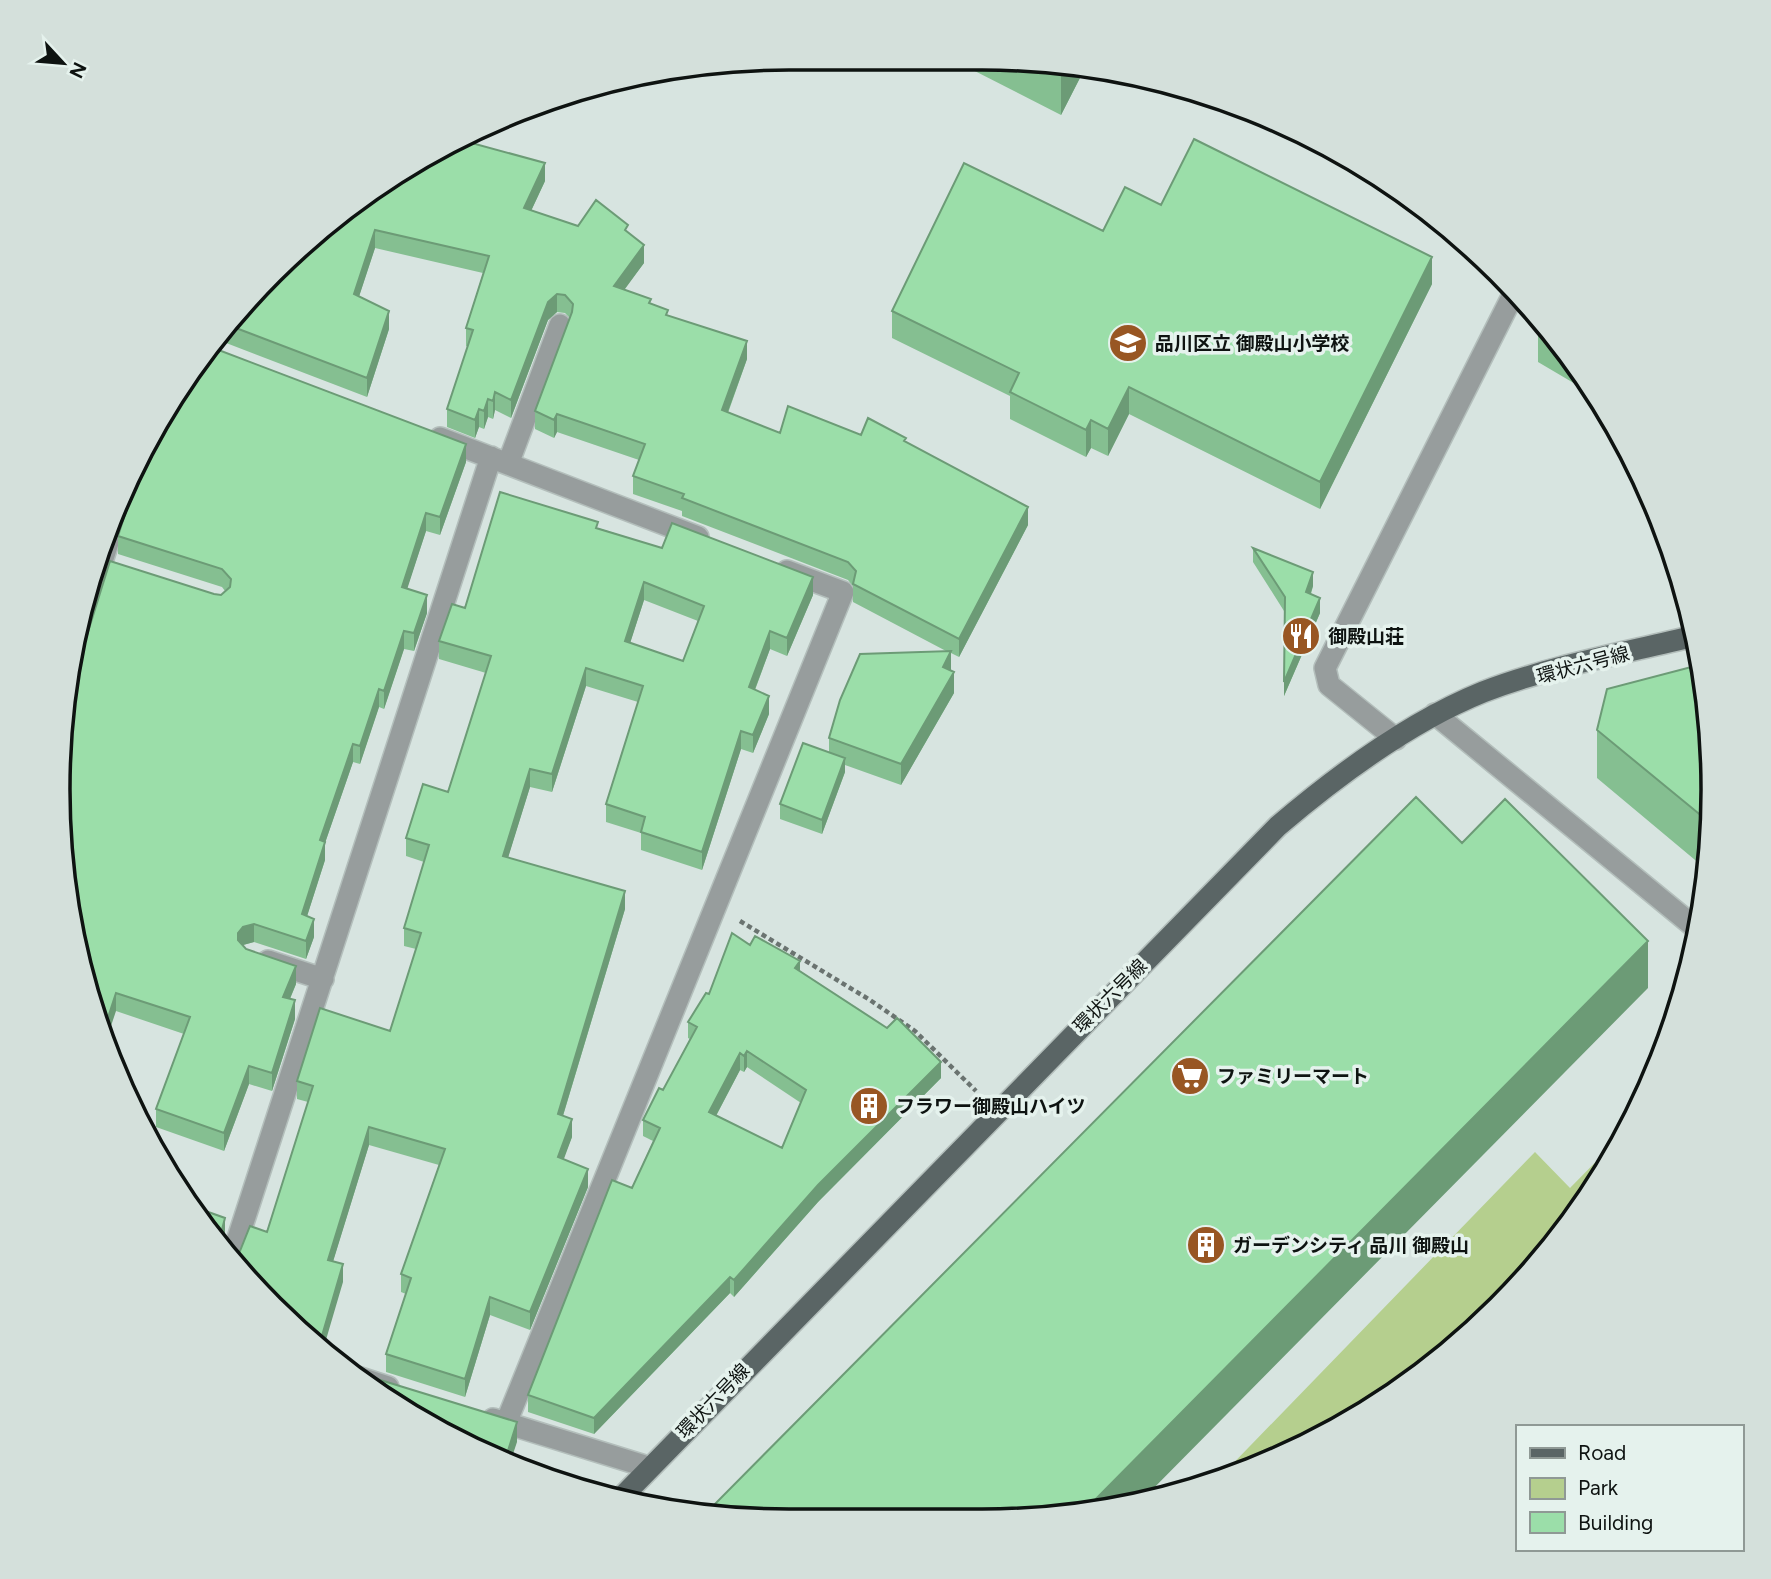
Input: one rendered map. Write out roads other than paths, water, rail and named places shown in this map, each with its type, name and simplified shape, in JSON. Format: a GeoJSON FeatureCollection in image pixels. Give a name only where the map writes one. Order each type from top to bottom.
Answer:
{"type":"FeatureCollection","features":[{"type":"Feature","properties":{"kind":"main road","name":"環状六号線"},"geometry":{"type":"LineString","coordinates":[[628,1490],[996,1111],[1279,826],[1315,794],[1435,715],[1484,692],[1684,639]]}},
{"type":"Feature","properties":{"kind":"street"},"geometry":{"type":"LineString","coordinates":[[1396,739],[1329,685],[1325,668],[1510,302]]}},
{"type":"Feature","properties":{"kind":"street"},"geometry":{"type":"LineString","coordinates":[[236,1248],[323,979],[499,461],[560,325]]}},
{"type":"Feature","properties":{"kind":"street"},"geometry":{"type":"LineString","coordinates":[[426,433],[714,543]]}},
{"type":"Feature","properties":{"kind":"street"},"geometry":{"type":"LineString","coordinates":[[506,1423],[843,592],[766,562]]}},
{"type":"Feature","properties":{"kind":"street"},"geometry":{"type":"LineString","coordinates":[[106,564],[128,571]]}},
{"type":"Feature","properties":{"kind":"street"},"geometry":{"type":"LineString","coordinates":[[1435,715],[1688,922]]}},
{"type":"Feature","properties":{"kind":"street"},"geometry":{"type":"LineString","coordinates":[[251,955],[323,979]]}},
{"type":"Feature","properties":{"kind":"street"},"geometry":{"type":"LineString","coordinates":[[389,1387],[404,1392]]}},
{"type":"Feature","properties":{"kind":"street"},"geometry":{"type":"LineString","coordinates":[[468,1411],[648,1467]]}},
{"type":"Feature","properties":{"kind":"place","name":"品川区立 御殿山小学校"},"geometry":{"type":"Point","coordinates":[1128,343]}},
{"type":"Feature","properties":{"kind":"place","name":"御殿山荘"},"geometry":{"type":"Point","coordinates":[1301,636]}},
{"type":"Feature","properties":{"kind":"place","name":"ファミリーマート"},"geometry":{"type":"Point","coordinates":[1190,1076]}},
{"type":"Feature","properties":{"kind":"place","name":"フラワー御殿山ハイツ"},"geometry":{"type":"Point","coordinates":[869,1106]}},
{"type":"Feature","properties":{"kind":"place","name":"ガーデンシティ 品川 御殿山"},"geometry":{"type":"Point","coordinates":[1206,1245]}}]}
